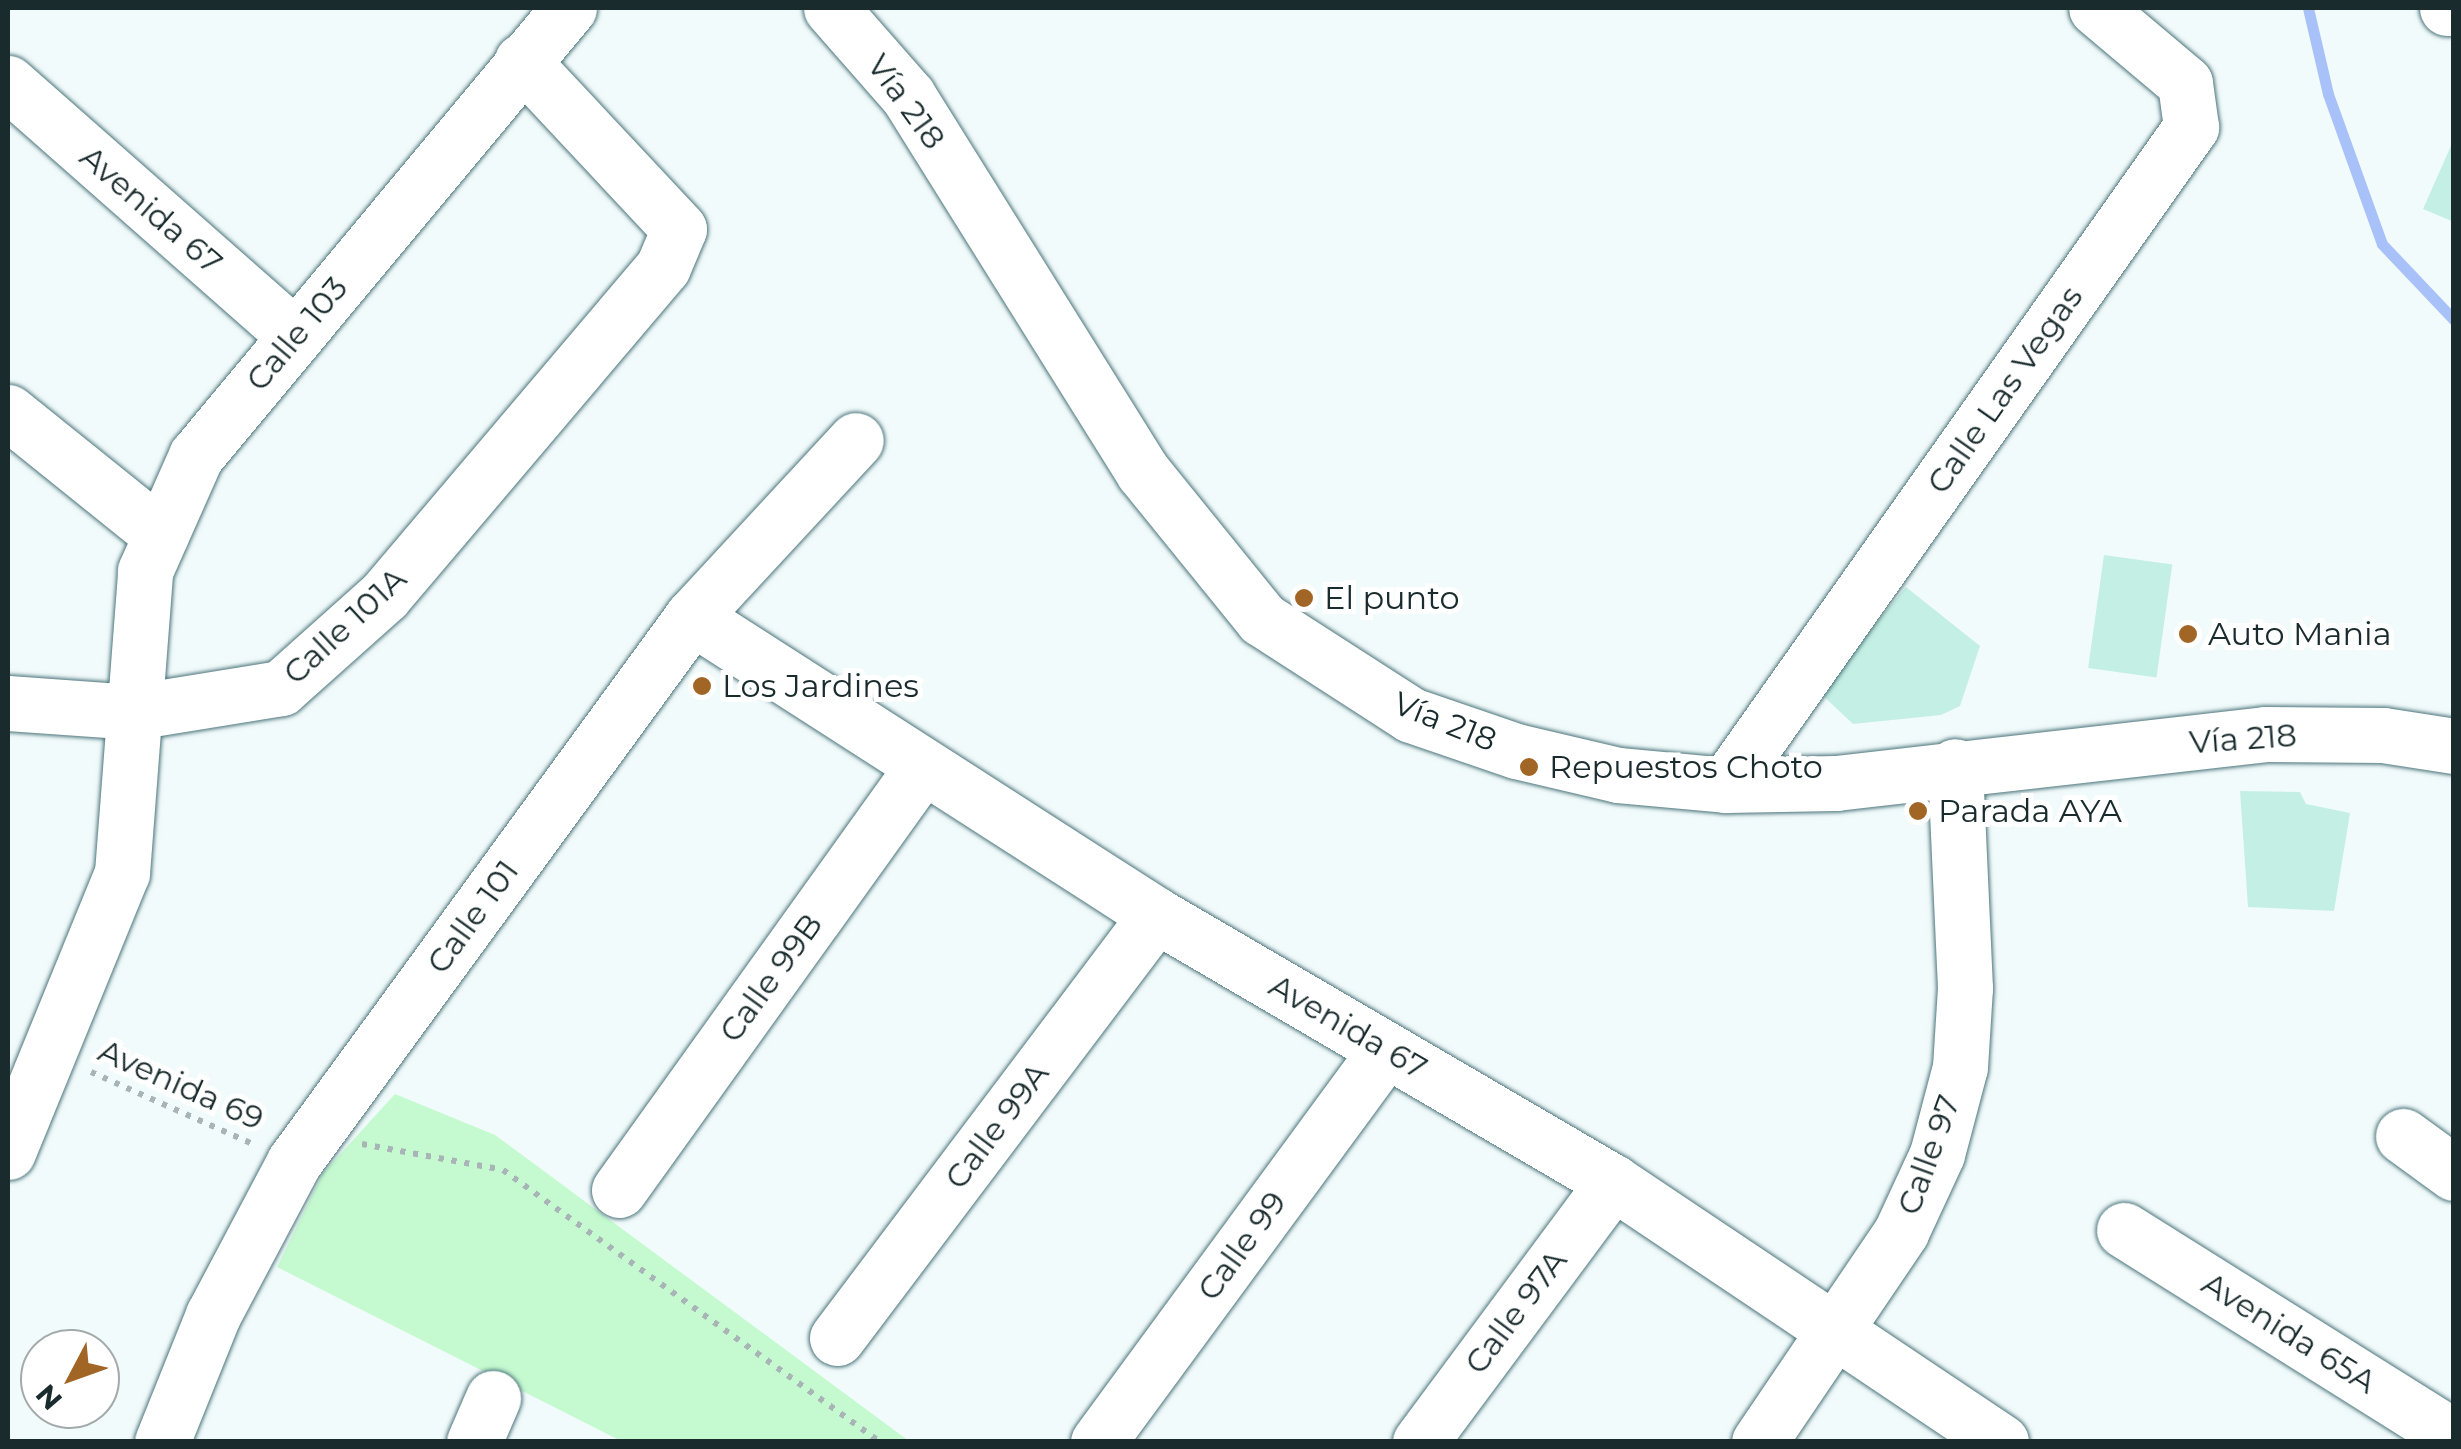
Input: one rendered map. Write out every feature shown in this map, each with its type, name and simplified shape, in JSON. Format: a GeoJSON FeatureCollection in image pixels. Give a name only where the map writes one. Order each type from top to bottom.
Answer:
{"type":"FeatureCollection","features":[{"type":"Feature","properties":{"kind":"street","name":"Calle 103"},"geometry":{"type":"LineString","coordinates":[[133,712],[145,571],[196,456],[568,8]]}},
{"type":"Feature","properties":{"kind":"street","name":"Vía 218"},"geometry":{"type":"LineString","coordinates":[[831,8],[908,96],[1143,472],[1262,619],[1411,715],[1516,751],[1618,775],[1726,784],[1836,783],[1955,766],[2265,734],[2383,735],[2454,746]]}},
{"type":"Feature","properties":{"kind":"street","name":"Calle Las Vegas"},"geometry":{"type":"LineString","coordinates":[[1726,784],[2190,127],[2185,83],[2096,8]]}},
{"type":"Feature","properties":{"kind":"street","name":"Calle 101A"},"geometry":{"type":"LineString","coordinates":[[8,703],[133,712],[281,688],[384,596],[663,267],[679,229],[522,61]]}},
{"type":"Feature","properties":{"kind":"street","name":"Avenida 67"},"geometry":{"type":"LineString","coordinates":[[8,84],[295,336]]}},
{"type":"Feature","properties":{"kind":"street"},"geometry":{"type":"LineString","coordinates":[[8,412],[161,535]]}},
{"type":"Feature","properties":{"kind":"street","name":"Calle 101"},"geometry":{"type":"LineString","coordinates":[[162,1442],[213,1315],[303,1150],[692,617],[856,440]]}},
{"type":"Feature","properties":{"kind":"street","name":"Avenida 67"},"geometry":{"type":"LineString","coordinates":[[692,617],[1156,914],[1612,1182],[2001,1442]]}},
{"type":"Feature","properties":{"kind":"street"},"geometry":{"type":"LineString","coordinates":[[8,1152],[122,873],[133,712]]}},
{"type":"Feature","properties":{"kind":"street","name":"Calle 99B"},"geometry":{"type":"LineString","coordinates":[[619,1190],[924,766]]}},
{"type":"Feature","properties":{"kind":"street","name":"Calle 97"},"geometry":{"type":"LineString","coordinates":[[1759,1442],[1900,1232],[1937,1154],[1960,1067],[1965,988],[1955,766]]}},
{"type":"Feature","properties":{"kind":"street","name":"Calle 99A"},"geometry":{"type":"LineString","coordinates":[[837,1338],[1156,914]]}},
{"type":"Feature","properties":{"kind":"street","name":"Calle 99"},"geometry":{"type":"LineString","coordinates":[[1098,1442],[1386,1050]]}},
{"type":"Feature","properties":{"kind":"street"},"geometry":{"type":"LineString","coordinates":[[2403,1136],[2454,1174]]}},
{"type":"Feature","properties":{"kind":"street","name":"Calle 97A"},"geometry":{"type":"LineString","coordinates":[[1420,1442],[1612,1182]]}},
{"type":"Feature","properties":{"kind":"street","name":"Avenida 65A"},"geometry":{"type":"LineString","coordinates":[[2124,1230],[2454,1437]]}},
{"type":"Feature","properties":{"kind":"path","name":"Avenida 69"},"geometry":{"type":"LineString","coordinates":[[48,1053],[303,1150],[423,1152],[502,1170],[880,1442]]}},
{"type":"Feature","properties":{"kind":"green space"},"geometry":{"type":"Polygon","coordinates":[[[395,1094],[495,1135],[909,1441],[621,1441],[277,1267],[323,1173],[395,1094]]]}},
{"type":"Feature","properties":{"kind":"building"},"geometry":{"type":"Polygon","coordinates":[[[2454,139],[2454,222],[2423,209],[2454,139]]]}},
{"type":"Feature","properties":{"kind":"building"},"geometry":{"type":"Polygon","coordinates":[[[2104,555],[2172,565],[2156,677],[2088,668],[2104,555]]]}},
{"type":"Feature","properties":{"kind":"building"},"geometry":{"type":"Polygon","coordinates":[[[1906,587],[1980,646],[1960,706],[1941,715],[1853,724],[1819,692],[1906,587]]]}},
{"type":"Feature","properties":{"kind":"building"},"geometry":{"type":"Polygon","coordinates":[[[2240,791],[2300,792],[2306,804],[2350,813],[2334,911],[2248,907],[2240,791]]]}},
{"type":"Feature","properties":{"kind":"waterway"},"geometry":{"type":"LineString","coordinates":[[2308,8],[2328,94],[2382,244],[2454,320]]}},
{"type":"Feature","properties":{"kind":"place","name":"El punto"},"geometry":{"type":"Point","coordinates":[1304,598]}},
{"type":"Feature","properties":{"kind":"place","name":"Auto Mania"},"geometry":{"type":"Point","coordinates":[2188,634]}},
{"type":"Feature","properties":{"kind":"place","name":"Los Jardines"},"geometry":{"type":"Point","coordinates":[702,686]}},
{"type":"Feature","properties":{"kind":"place","name":"Repuestos Choto"},"geometry":{"type":"Point","coordinates":[1529,767]}},
{"type":"Feature","properties":{"kind":"place","name":"Parada AYA"},"geometry":{"type":"Point","coordinates":[1918,811]}}]}
